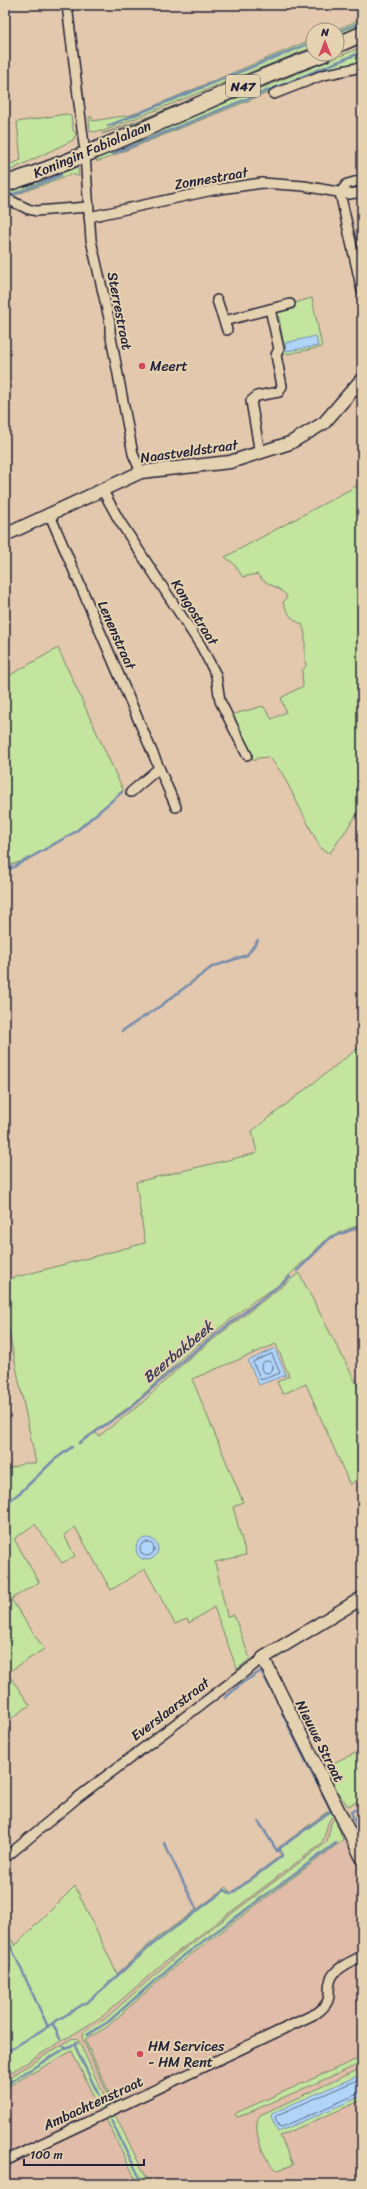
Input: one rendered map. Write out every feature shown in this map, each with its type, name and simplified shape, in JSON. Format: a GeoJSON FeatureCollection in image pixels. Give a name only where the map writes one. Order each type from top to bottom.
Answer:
{"type":"FeatureCollection","features":[{"type":"Feature","properties":{"kind":"main road"},"geometry":{"type":"LineString","coordinates":[[345,41],[362,34]]}},
{"type":"Feature","properties":{"kind":"main road"},"geometry":{"type":"LineString","coordinates":[[345,46],[362,40]]}},
{"type":"Feature","properties":{"kind":"main road","name":"Koningin Fabiolalaan"},"geometry":{"type":"LineString","coordinates":[[5,183],[305,60]]}},
{"type":"Feature","properties":{"kind":"street","name":"Sterrestraat"},"geometry":{"type":"LineString","coordinates":[[67,5],[84,150],[91,240],[110,323],[110,332],[134,454],[141,472]]}},
{"type":"Feature","properties":{"kind":"street"},"geometry":{"type":"LineString","coordinates":[[274,94],[323,75],[362,67]]}},
{"type":"Feature","properties":{"kind":"street"},"geometry":{"type":"LineString","coordinates":[[362,180],[347,184],[340,193],[362,291]]}},
{"type":"Feature","properties":{"kind":"street","name":"Zonnestraat"},"geometry":{"type":"LineString","coordinates":[[89,217],[213,190],[262,183],[304,186],[349,194],[362,192]]}},
{"type":"Feature","properties":{"kind":"street"},"geometry":{"type":"LineString","coordinates":[[5,198],[28,209],[36,211],[88,207]]}},
{"type":"Feature","properties":{"kind":"street"},"geometry":{"type":"LineString","coordinates":[[217,300],[227,330]]}},
{"type":"Feature","properties":{"kind":"street"},"geometry":{"type":"LineString","coordinates":[[224,321],[290,304]]}},
{"type":"Feature","properties":{"kind":"street"},"geometry":{"type":"LineString","coordinates":[[260,454],[251,401],[257,396],[279,392],[282,386],[276,355],[279,349],[270,309]]}},
{"type":"Feature","properties":{"kind":"street","name":"Naastveldstraat"},"geometry":{"type":"LineString","coordinates":[[5,535],[49,513],[141,472],[230,462],[260,454],[290,443],[308,434],[324,423],[360,386]]}},
{"type":"Feature","properties":{"kind":"street","name":"Kongostraat"},"geometry":{"type":"LineString","coordinates":[[103,490],[119,520],[201,646],[216,675],[220,701],[247,755]]}},
{"type":"Feature","properties":{"kind":"street","name":"Lenenstraat"},"geometry":{"type":"LineString","coordinates":[[49,513],[176,807]]}},
{"type":"Feature","properties":{"kind":"street"},"geometry":{"type":"LineString","coordinates":[[131,792],[159,768]]}},
{"type":"Feature","properties":{"kind":"street","name":"Everslaarstraat"},"geometry":{"type":"LineString","coordinates":[[5,1858],[76,1798],[263,1658],[362,1598]]}},
{"type":"Feature","properties":{"kind":"street","name":"Nieuwe Straat"},"geometry":{"type":"LineString","coordinates":[[263,1658],[362,1858]]}},
{"type":"Feature","properties":{"kind":"street","name":"Ambachtenstraat"},"geometry":{"type":"LineString","coordinates":[[5,2160],[317,2013],[326,2006],[330,1999],[330,1982],[333,1975],[338,1970],[362,1956]]}},
{"type":"Feature","properties":{"kind":"shaded area"},"geometry":{"type":"Polygon","coordinates":[[[331,1809],[362,1878],[362,2184],[5,2184],[5,2051],[116,1974],[152,1942],[227,1887],[231,1893],[281,1855],[331,1809]]]}},
{"type":"Feature","properties":{"kind":"green space"},"geometry":{"type":"Polygon","coordinates":[[[362,19],[362,27],[345,34],[345,26],[362,19]]]}},
{"type":"Feature","properties":{"kind":"green space"},"geometry":{"type":"Polygon","coordinates":[[[305,42],[305,50],[101,132],[100,130],[95,132],[90,131],[89,117],[92,117],[92,121],[130,115],[305,42]]]}},
{"type":"Feature","properties":{"kind":"green space"},"geometry":{"type":"Polygon","coordinates":[[[362,47],[362,63],[270,92],[97,162],[98,158],[109,153],[108,151],[325,62],[345,62],[345,54],[362,47]]]}},
{"type":"Feature","properties":{"kind":"green space"},"geometry":{"type":"Polygon","coordinates":[[[305,52],[305,55],[168,111],[102,134],[140,120],[305,52]]]}},
{"type":"Feature","properties":{"kind":"green space"},"geometry":{"type":"Polygon","coordinates":[[[66,114],[71,116],[73,130],[76,134],[73,140],[5,173],[5,167],[21,160],[17,122],[66,114]]]}},
{"type":"Feature","properties":{"kind":"green space"},"geometry":{"type":"Polygon","coordinates":[[[76,167],[78,169],[79,176],[71,174],[10,197],[7,193],[67,168],[68,170],[76,167]]]}},
{"type":"Feature","properties":{"kind":"green space"},"geometry":{"type":"Polygon","coordinates":[[[312,298],[322,347],[282,355],[285,351],[278,313],[295,308],[294,303],[312,298]]]}},
{"type":"Feature","properties":{"kind":"green space"},"geometry":{"type":"Polygon","coordinates":[[[362,483],[362,807],[330,853],[321,849],[282,773],[269,757],[258,758],[254,761],[231,715],[263,706],[272,719],[286,712],[281,698],[303,686],[302,671],[306,666],[304,629],[302,624],[290,616],[283,603],[287,596],[284,593],[264,581],[257,574],[243,577],[233,563],[225,557],[362,483]]]}},
{"type":"Feature","properties":{"kind":"green space"},"geometry":{"type":"Polygon","coordinates":[[[58,648],[123,790],[92,817],[59,842],[33,857],[7,866],[5,876],[5,678],[58,648]]]}},
{"type":"Feature","properties":{"kind":"green space"},"geometry":{"type":"Polygon","coordinates":[[[362,1045],[362,1224],[330,1236],[278,1286],[255,1300],[184,1356],[133,1404],[94,1432],[99,1436],[142,1403],[188,1359],[299,1273],[362,1394],[362,1474],[350,1485],[306,1384],[283,1394],[277,1382],[289,1376],[276,1344],[192,1379],[243,1502],[233,1507],[246,1555],[215,1562],[227,1616],[234,1615],[250,1659],[237,1669],[214,1607],[189,1623],[187,1619],[175,1624],[145,1569],[111,1590],[75,1527],[64,1535],[75,1556],[62,1563],[35,1524],[14,1539],[39,1582],[11,1599],[44,1649],[7,1673],[30,1705],[5,1723],[5,1470],[25,1463],[36,1463],[5,1313],[5,1280],[145,1243],[136,1182],[257,1153],[252,1131],[362,1045]]]}},
{"type":"Feature","properties":{"kind":"green space"},"geometry":{"type":"Polygon","coordinates":[[[362,1750],[362,1799],[348,1806],[334,1788],[324,1767],[362,1750]]]}},
{"type":"Feature","properties":{"kind":"green space"},"geometry":{"type":"Polygon","coordinates":[[[331,1809],[334,1815],[327,1825],[320,1845],[168,1959],[103,2016],[5,2076],[5,1944],[12,1940],[15,1946],[75,1886],[117,1974],[152,1942],[227,1887],[231,1893],[281,1855],[278,1848],[331,1809]]]}},
{"type":"Feature","properties":{"kind":"green space"},"geometry":{"type":"Polygon","coordinates":[[[335,1818],[343,1840],[173,1968],[107,2027],[85,2040],[112,2099],[120,2098],[119,2101],[114,2103],[111,2101],[82,2038],[84,2032],[105,2019],[178,1954],[327,1842],[331,1823],[335,1818]]]}},
{"type":"Feature","properties":{"kind":"green space"},"geometry":{"type":"Polygon","coordinates":[[[73,2038],[78,2040],[109,2106],[100,2110],[72,2051],[5,2088],[5,2080],[73,2038]]]}},
{"type":"Feature","properties":{"kind":"green space"},"geometry":{"type":"Polygon","coordinates":[[[362,2057],[362,2063],[243,2115],[238,2117],[235,2115],[238,2112],[362,2057]]]}},
{"type":"Feature","properties":{"kind":"green space"},"geometry":{"type":"Polygon","coordinates":[[[362,2068],[362,2100],[280,2136],[293,2165],[278,2170],[273,2167],[268,2161],[260,2145],[257,2121],[260,2115],[362,2068]]]}},
{"type":"Feature","properties":{"kind":"green space"},"geometry":{"type":"Polygon","coordinates":[[[114,2113],[147,2179],[148,2184],[138,2184],[107,2121],[107,2118],[114,2113]]]}},
{"type":"Feature","properties":{"kind":"water"},"geometry":{"type":"Polygon","coordinates":[[[316,336],[318,346],[286,351],[285,343],[316,336]]]}},
{"type":"Feature","properties":{"kind":"water"},"geometry":{"type":"Polygon","coordinates":[[[275,1349],[286,1375],[259,1385],[248,1361],[275,1349]]]}},
{"type":"Feature","properties":{"kind":"water"},"geometry":{"type":"Polygon","coordinates":[[[147,1538],[155,1541],[158,1549],[155,1557],[147,1560],[139,1557],[136,1549],[139,1541],[147,1538]]]}},
{"type":"Feature","properties":{"kind":"water"},"geometry":{"type":"Polygon","coordinates":[[[362,2074],[362,2096],[278,2132],[271,2116],[272,2113],[362,2074]]]}},
{"type":"Feature","properties":{"kind":"waterway"},"geometry":{"type":"LineString","coordinates":[[345,29],[362,22]]}},
{"type":"Feature","properties":{"kind":"waterway"},"geometry":{"type":"LineString","coordinates":[[108,126],[305,45]]}},
{"type":"Feature","properties":{"kind":"waterway"},"geometry":{"type":"LineString","coordinates":[[112,154],[362,52]]}},
{"type":"Feature","properties":{"kind":"waterway"},"geometry":{"type":"LineString","coordinates":[[9,196],[61,175]]}},
{"type":"Feature","properties":{"kind":"waterway"},"geometry":{"type":"LineString","coordinates":[[5,872],[75,832],[122,792]]}},
{"type":"Feature","properties":{"kind":"waterway"},"geometry":{"type":"LineString","coordinates":[[5,852],[11,867]]}},
{"type":"Feature","properties":{"kind":"waterway"},"geometry":{"type":"LineString","coordinates":[[5,896],[5,902]]}},
{"type":"Feature","properties":{"kind":"waterway"},"geometry":{"type":"LineString","coordinates":[[122,1031],[159,1007],[212,967],[247,955],[258,940]]}},
{"type":"Feature","properties":{"kind":"waterway","name":"Beerbakbeek"},"geometry":{"type":"LineString","coordinates":[[297,1271],[330,1238],[362,1226]]}},
{"type":"Feature","properties":{"kind":"waterway","name":"Beerbakbeek"},"geometry":{"type":"LineString","coordinates":[[79,1443],[129,1409],[187,1357],[290,1277]]}},
{"type":"Feature","properties":{"kind":"waterway","name":"Beerbakbeek"},"geometry":{"type":"LineString","coordinates":[[5,1504],[22,1491],[54,1460],[72,1447]]}},
{"type":"Feature","properties":{"kind":"waterway"},"geometry":{"type":"LineString","coordinates":[[225,1698],[242,1683],[261,1671],[278,1702]]}},
{"type":"Feature","properties":{"kind":"waterway"},"geometry":{"type":"LineString","coordinates":[[282,1713],[317,1784]]}},
{"type":"Feature","properties":{"kind":"waterway"},"geometry":{"type":"LineString","coordinates":[[5,2053],[90,2000],[153,1944],[225,1890],[231,1894],[282,1856],[280,1848],[331,1811],[322,1793]]}},
{"type":"Feature","properties":{"kind":"waterway"},"geometry":{"type":"LineString","coordinates":[[362,1806],[351,1812],[362,1838]]}},
{"type":"Feature","properties":{"kind":"waterway"},"geometry":{"type":"LineString","coordinates":[[259,1822],[277,1851],[280,1848]]}},
{"type":"Feature","properties":{"kind":"waterway"},"geometry":{"type":"LineString","coordinates":[[164,1843],[197,1910]]}},
{"type":"Feature","properties":{"kind":"waterway"},"geometry":{"type":"LineString","coordinates":[[87,2035],[108,2022],[178,1960],[336,1843]]}},
{"type":"Feature","properties":{"kind":"waterway"},"geometry":{"type":"LineString","coordinates":[[5,1934],[48,2027]]}},
{"type":"Feature","properties":{"kind":"waterway"},"geometry":{"type":"LineString","coordinates":[[53,2024],[60,2039]]}},
{"type":"Feature","properties":{"kind":"waterway"},"geometry":{"type":"LineString","coordinates":[[66,2048],[77,2043]]}},
{"type":"Feature","properties":{"kind":"waterway"},"geometry":{"type":"LineString","coordinates":[[74,2044],[103,2104]]}},
{"type":"Feature","properties":{"kind":"waterway"},"geometry":{"type":"LineString","coordinates":[[5,2085],[66,2048],[64,2046]]}},
{"type":"Feature","properties":{"kind":"waterway"},"geometry":{"type":"LineString","coordinates":[[111,2120],[143,2184]]}},
{"type":"Feature","properties":{"kind":"place","name":"Meert"},"geometry":{"type":"Point","coordinates":[142,366]}},
{"type":"Feature","properties":{"kind":"place","name":"HM Services - HM Rent"},"geometry":{"type":"Point","coordinates":[140,2054]}}]}
